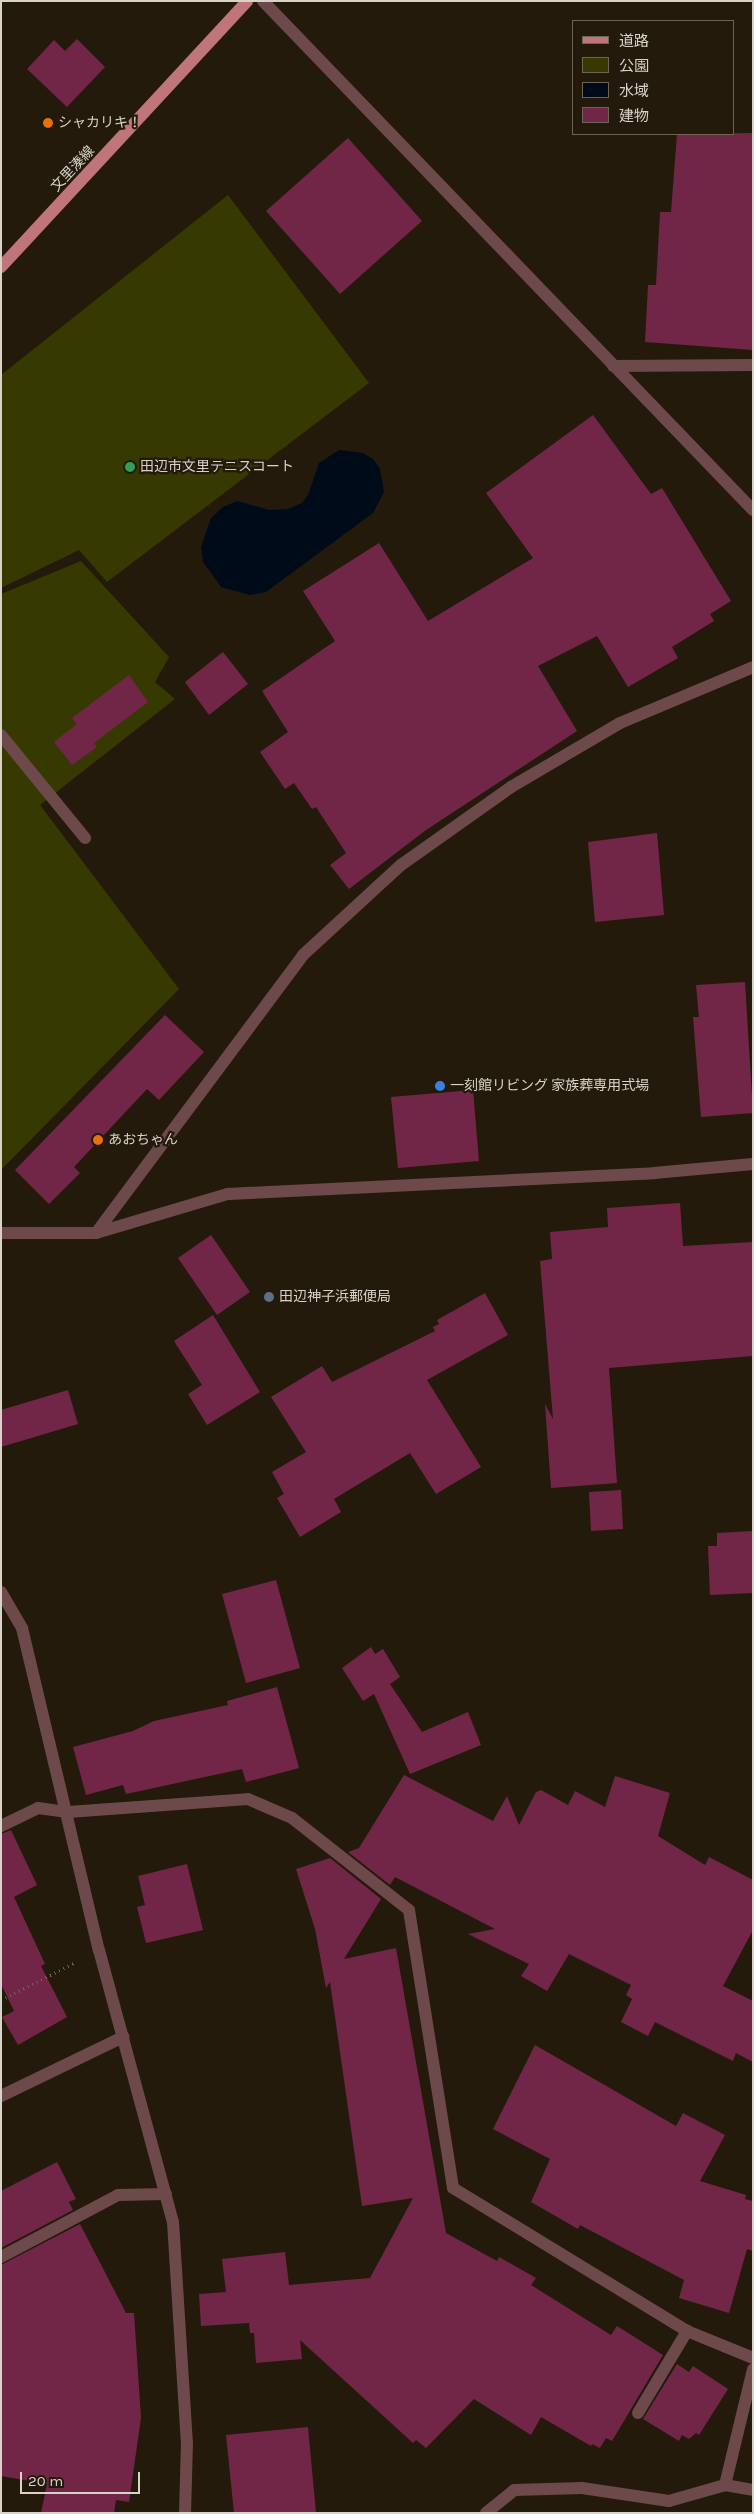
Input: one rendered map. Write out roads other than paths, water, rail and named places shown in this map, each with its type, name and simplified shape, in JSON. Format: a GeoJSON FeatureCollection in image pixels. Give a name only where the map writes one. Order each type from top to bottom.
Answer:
{"type":"FeatureCollection","features":[{"type":"Feature","properties":{"kind":"main road","name":"文里湊線"},"geometry":{"type":"LineString","coordinates":[[1,267],[247,1]]}},
{"type":"Feature","properties":{"kind":"street"},"geometry":{"type":"LineString","coordinates":[[263,1],[753,510]]}},
{"type":"Feature","properties":{"kind":"street"},"geometry":{"type":"LineString","coordinates":[[613,366],[753,365]]}},
{"type":"Feature","properties":{"kind":"street"},"geometry":{"type":"LineString","coordinates":[[96,1233],[303,955],[401,866],[511,787],[620,723],[753,667]]}},
{"type":"Feature","properties":{"kind":"street"},"geometry":{"type":"LineString","coordinates":[[1,735],[85,838]]}},
{"type":"Feature","properties":{"kind":"street"},"geometry":{"type":"LineString","coordinates":[[1,1233],[96,1233],[228,1194],[654,1173],[753,1164]]}},
{"type":"Feature","properties":{"kind":"street"},"geometry":{"type":"LineString","coordinates":[[1,1592],[22,1628],[68,1812],[99,1950],[173,2222],[187,2442],[185,2513]]}},
{"type":"Feature","properties":{"kind":"street"},"geometry":{"type":"LineString","coordinates":[[1,1826],[38,1808],[68,1812],[248,1799],[292,1818],[409,1910],[453,2188],[687,2331],[753,2358]]}},
{"type":"Feature","properties":{"kind":"street"},"geometry":{"type":"LineString","coordinates":[[1,2096],[123,2037]]}},
{"type":"Feature","properties":{"kind":"street"},"geometry":{"type":"LineString","coordinates":[[1,2257],[118,2195],[166,2194]]}},
{"type":"Feature","properties":{"kind":"street"},"geometry":{"type":"LineString","coordinates":[[638,2413],[687,2331]]}},
{"type":"Feature","properties":{"kind":"street"},"geometry":{"type":"LineString","coordinates":[[725,2485],[753,2369]]}},
{"type":"Feature","properties":{"kind":"street"},"geometry":{"type":"LineString","coordinates":[[486,2513],[514,2490],[582,2488],[669,2500],[725,2485],[753,2490]]}},
{"type":"Feature","properties":{"kind":"water"},"geometry":{"type":"Polygon","coordinates":[[[339,450],[363,453],[373,459],[380,469],[384,492],[373,513],[266,592],[250,595],[221,587],[203,562],[201,547],[211,518],[223,507],[237,501],[269,510],[288,509],[302,503],[308,495],[319,463],[339,450]]]}},
{"type":"Feature","properties":{"kind":"place","name":"シャカリキ！"},"geometry":{"type":"Point","coordinates":[48,123]}},
{"type":"Feature","properties":{"kind":"place","name":"田辺市文里テニスコート"},"geometry":{"type":"Point","coordinates":[130,467]}},
{"type":"Feature","properties":{"kind":"place","name":"一刻館リビング 家族葬専用式場"},"geometry":{"type":"Point","coordinates":[440,1086]}},
{"type":"Feature","properties":{"kind":"place","name":"あおちゃん"},"geometry":{"type":"Point","coordinates":[98,1140]}},
{"type":"Feature","properties":{"kind":"place","name":"田辺神子浜郵便局"},"geometry":{"type":"Point","coordinates":[269,1297]}}]}
